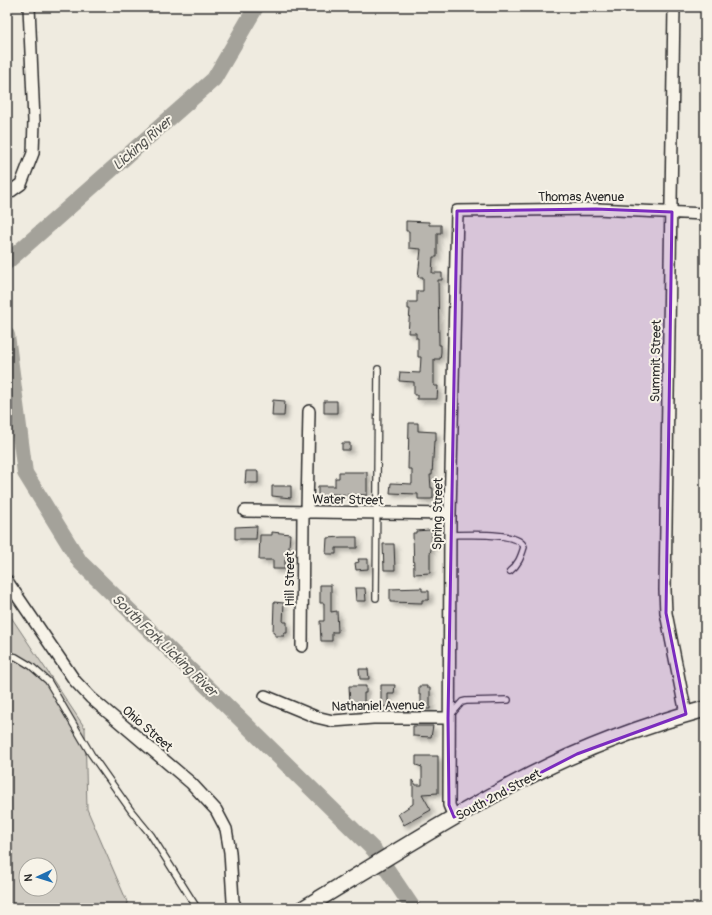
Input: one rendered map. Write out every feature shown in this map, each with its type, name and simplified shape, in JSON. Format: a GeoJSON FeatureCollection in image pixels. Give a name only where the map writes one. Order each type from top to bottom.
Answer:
{"type":"FeatureCollection","features":[{"type":"Feature","properties":{"kind":"street"},"geometry":{"type":"LineString","coordinates":[[7,194],[21,184],[33,153],[34,121],[30,7]]}},
{"type":"Feature","properties":{"kind":"street","name":"Summit Street"},"geometry":{"type":"LineString","coordinates":[[674,7],[672,212],[665,545],[666,613],[686,714]]}},
{"type":"Feature","properties":{"kind":"street","name":"Thomas Avenue"},"geometry":{"type":"LineString","coordinates":[[457,211],[596,209],[705,214]]}},
{"type":"Feature","properties":{"kind":"street","name":"Spring Street"},"geometry":{"type":"LineString","coordinates":[[454,817],[449,805],[448,718],[450,514],[457,211]]}},
{"type":"Feature","properties":{"kind":"street","name":"Hill Street"},"geometry":{"type":"LineString","coordinates":[[302,646],[309,411]]}},
{"type":"Feature","properties":{"kind":"street","name":"Water Street"},"geometry":{"type":"LineString","coordinates":[[245,511],[450,514]]}},
{"type":"Feature","properties":{"kind":"street","name":"Ohio Street"},"geometry":{"type":"LineString","coordinates":[[7,581],[75,681],[91,698],[191,784],[216,810],[226,829],[230,852],[233,901],[236,908]]}},
{"type":"Feature","properties":{"kind":"street","name":"Nathaniel Avenue"},"geometry":{"type":"LineString","coordinates":[[264,696],[316,718],[333,721],[373,718],[448,718]]}},
{"type":"Feature","properties":{"kind":"street","name":"South 2nd Street"},"geometry":{"type":"LineString","coordinates":[[304,908],[454,817],[511,785],[577,754],[686,714],[705,709]]}},
{"type":"Feature","properties":{"kind":"lane"},"geometry":{"type":"LineString","coordinates":[[376,598],[378,369]]}},
{"type":"Feature","properties":{"kind":"lane"},"geometry":{"type":"LineString","coordinates":[[450,534],[501,536],[521,541],[524,547],[517,564],[510,571]]}},
{"type":"Feature","properties":{"kind":"lane"},"geometry":{"type":"LineString","coordinates":[[7,655],[16,656],[31,666],[48,681],[91,754],[132,812],[151,835],[197,908]]}},
{"type":"Feature","properties":{"kind":"lane"},"geometry":{"type":"LineString","coordinates":[[448,718],[462,702],[508,700]]}},
{"type":"Feature","properties":{"kind":"highlighted area"},"geometry":{"type":"Polygon","coordinates":[[[596,209],[672,212],[666,613],[686,714],[577,754],[454,817],[449,805],[448,718],[457,211],[596,209]]]}},
{"type":"Feature","properties":{"kind":"shaded area"},"geometry":{"type":"Polygon","coordinates":[[[7,611],[85,728],[87,809],[128,904],[120,908],[7,908],[7,611]]]}},
{"type":"Feature","properties":{"kind":"building"},"geometry":{"type":"Polygon","coordinates":[[[406,221],[429,222],[429,225],[441,225],[441,233],[437,233],[437,257],[433,257],[432,273],[442,273],[442,280],[438,280],[439,345],[441,345],[441,352],[440,359],[434,359],[434,386],[438,386],[437,399],[417,399],[417,395],[414,395],[414,382],[399,381],[400,372],[420,373],[421,357],[418,357],[418,338],[416,338],[416,333],[408,333],[410,309],[408,309],[408,302],[417,302],[417,291],[423,291],[423,277],[418,277],[421,249],[409,248],[409,231],[406,231],[406,221]]]}},
{"type":"Feature","properties":{"kind":"building"},"geometry":{"type":"Polygon","coordinates":[[[273,400],[285,401],[284,416],[272,416],[273,400]]]}},
{"type":"Feature","properties":{"kind":"building"},"geometry":{"type":"Polygon","coordinates":[[[324,401],[337,401],[337,413],[324,413],[324,401]]]}},
{"type":"Feature","properties":{"kind":"building"},"geometry":{"type":"Polygon","coordinates":[[[409,423],[418,423],[418,431],[436,432],[432,475],[430,475],[431,488],[433,488],[433,498],[431,499],[418,499],[418,494],[390,493],[391,483],[412,484],[412,469],[408,469],[409,423]]]}},
{"type":"Feature","properties":{"kind":"building"},"geometry":{"type":"Polygon","coordinates":[[[342,443],[350,443],[350,450],[342,450],[342,443]]]}},
{"type":"Feature","properties":{"kind":"building"},"geometry":{"type":"Polygon","coordinates":[[[246,471],[258,471],[258,483],[245,483],[246,471]]]}},
{"type":"Feature","properties":{"kind":"building"},"geometry":{"type":"Polygon","coordinates":[[[339,472],[367,472],[367,495],[329,494],[329,499],[318,499],[318,486],[335,486],[335,478],[339,478],[339,472]]]}},
{"type":"Feature","properties":{"kind":"building"},"geometry":{"type":"Polygon","coordinates":[[[272,486],[291,486],[291,498],[272,496],[272,486]]]}},
{"type":"Feature","properties":{"kind":"building"},"geometry":{"type":"Polygon","coordinates":[[[257,526],[256,539],[235,539],[235,527],[257,526]]]}},
{"type":"Feature","properties":{"kind":"building"},"geometry":{"type":"Polygon","coordinates":[[[416,531],[432,531],[430,573],[414,574],[413,533],[416,533],[416,531]]]}},
{"type":"Feature","properties":{"kind":"building"},"geometry":{"type":"Polygon","coordinates":[[[272,532],[290,534],[288,560],[285,560],[285,569],[273,569],[273,560],[259,560],[260,535],[272,535],[272,532]]]}},
{"type":"Feature","properties":{"kind":"building"},"geometry":{"type":"Polygon","coordinates":[[[357,537],[357,548],[336,548],[336,554],[326,554],[327,538],[357,537]]]}},
{"type":"Feature","properties":{"kind":"building"},"geometry":{"type":"Polygon","coordinates":[[[383,544],[394,544],[395,570],[384,570],[383,544]]]}},
{"type":"Feature","properties":{"kind":"building"},"geometry":{"type":"Polygon","coordinates":[[[358,559],[368,559],[368,569],[356,570],[355,563],[359,562],[358,559]]]}},
{"type":"Feature","properties":{"kind":"building"},"geometry":{"type":"Polygon","coordinates":[[[320,585],[331,585],[331,612],[337,611],[338,632],[332,632],[332,641],[321,641],[320,621],[324,621],[324,603],[320,603],[320,585]]]}},
{"type":"Feature","properties":{"kind":"building"},"geometry":{"type":"Polygon","coordinates":[[[355,588],[365,588],[366,601],[356,601],[355,588]]]}},
{"type":"Feature","properties":{"kind":"building"},"geometry":{"type":"Polygon","coordinates":[[[422,588],[422,591],[429,591],[429,600],[422,600],[422,603],[390,602],[390,589],[422,588]]]}},
{"type":"Feature","properties":{"kind":"building"},"geometry":{"type":"Polygon","coordinates":[[[274,602],[284,603],[283,622],[287,622],[287,633],[284,633],[284,636],[275,636],[275,633],[273,633],[274,602]]]}},
{"type":"Feature","properties":{"kind":"building"},"geometry":{"type":"Polygon","coordinates":[[[359,669],[368,669],[369,679],[360,679],[359,669]]]}},
{"type":"Feature","properties":{"kind":"building"},"geometry":{"type":"Polygon","coordinates":[[[381,685],[395,685],[394,694],[388,694],[388,706],[381,707],[381,685]]]}},
{"type":"Feature","properties":{"kind":"building"},"geometry":{"type":"Polygon","coordinates":[[[349,686],[366,686],[366,693],[364,693],[364,707],[356,708],[356,704],[350,704],[349,686]]]}},
{"type":"Feature","properties":{"kind":"building"},"geometry":{"type":"Polygon","coordinates":[[[419,686],[427,686],[427,688],[430,688],[430,709],[421,709],[421,695],[419,695],[419,686]]]}},
{"type":"Feature","properties":{"kind":"building"},"geometry":{"type":"Polygon","coordinates":[[[413,726],[433,726],[431,737],[413,736],[413,726]]]}},
{"type":"Feature","properties":{"kind":"building"},"geometry":{"type":"Polygon","coordinates":[[[416,756],[438,756],[438,793],[422,794],[431,810],[404,825],[398,814],[413,804],[413,780],[416,785],[422,785],[422,767],[416,765],[416,756]]]}},
{"type":"Feature","properties":{"kind":"waterway","name":"Licking River"},"geometry":{"type":"LineString","coordinates":[[7,262],[214,79],[256,7]]}},
{"type":"Feature","properties":{"kind":"waterway","name":"South Fork Licking River"},"geometry":{"type":"LineString","coordinates":[[7,335],[25,473],[80,562],[374,850],[413,908]]}}]}
